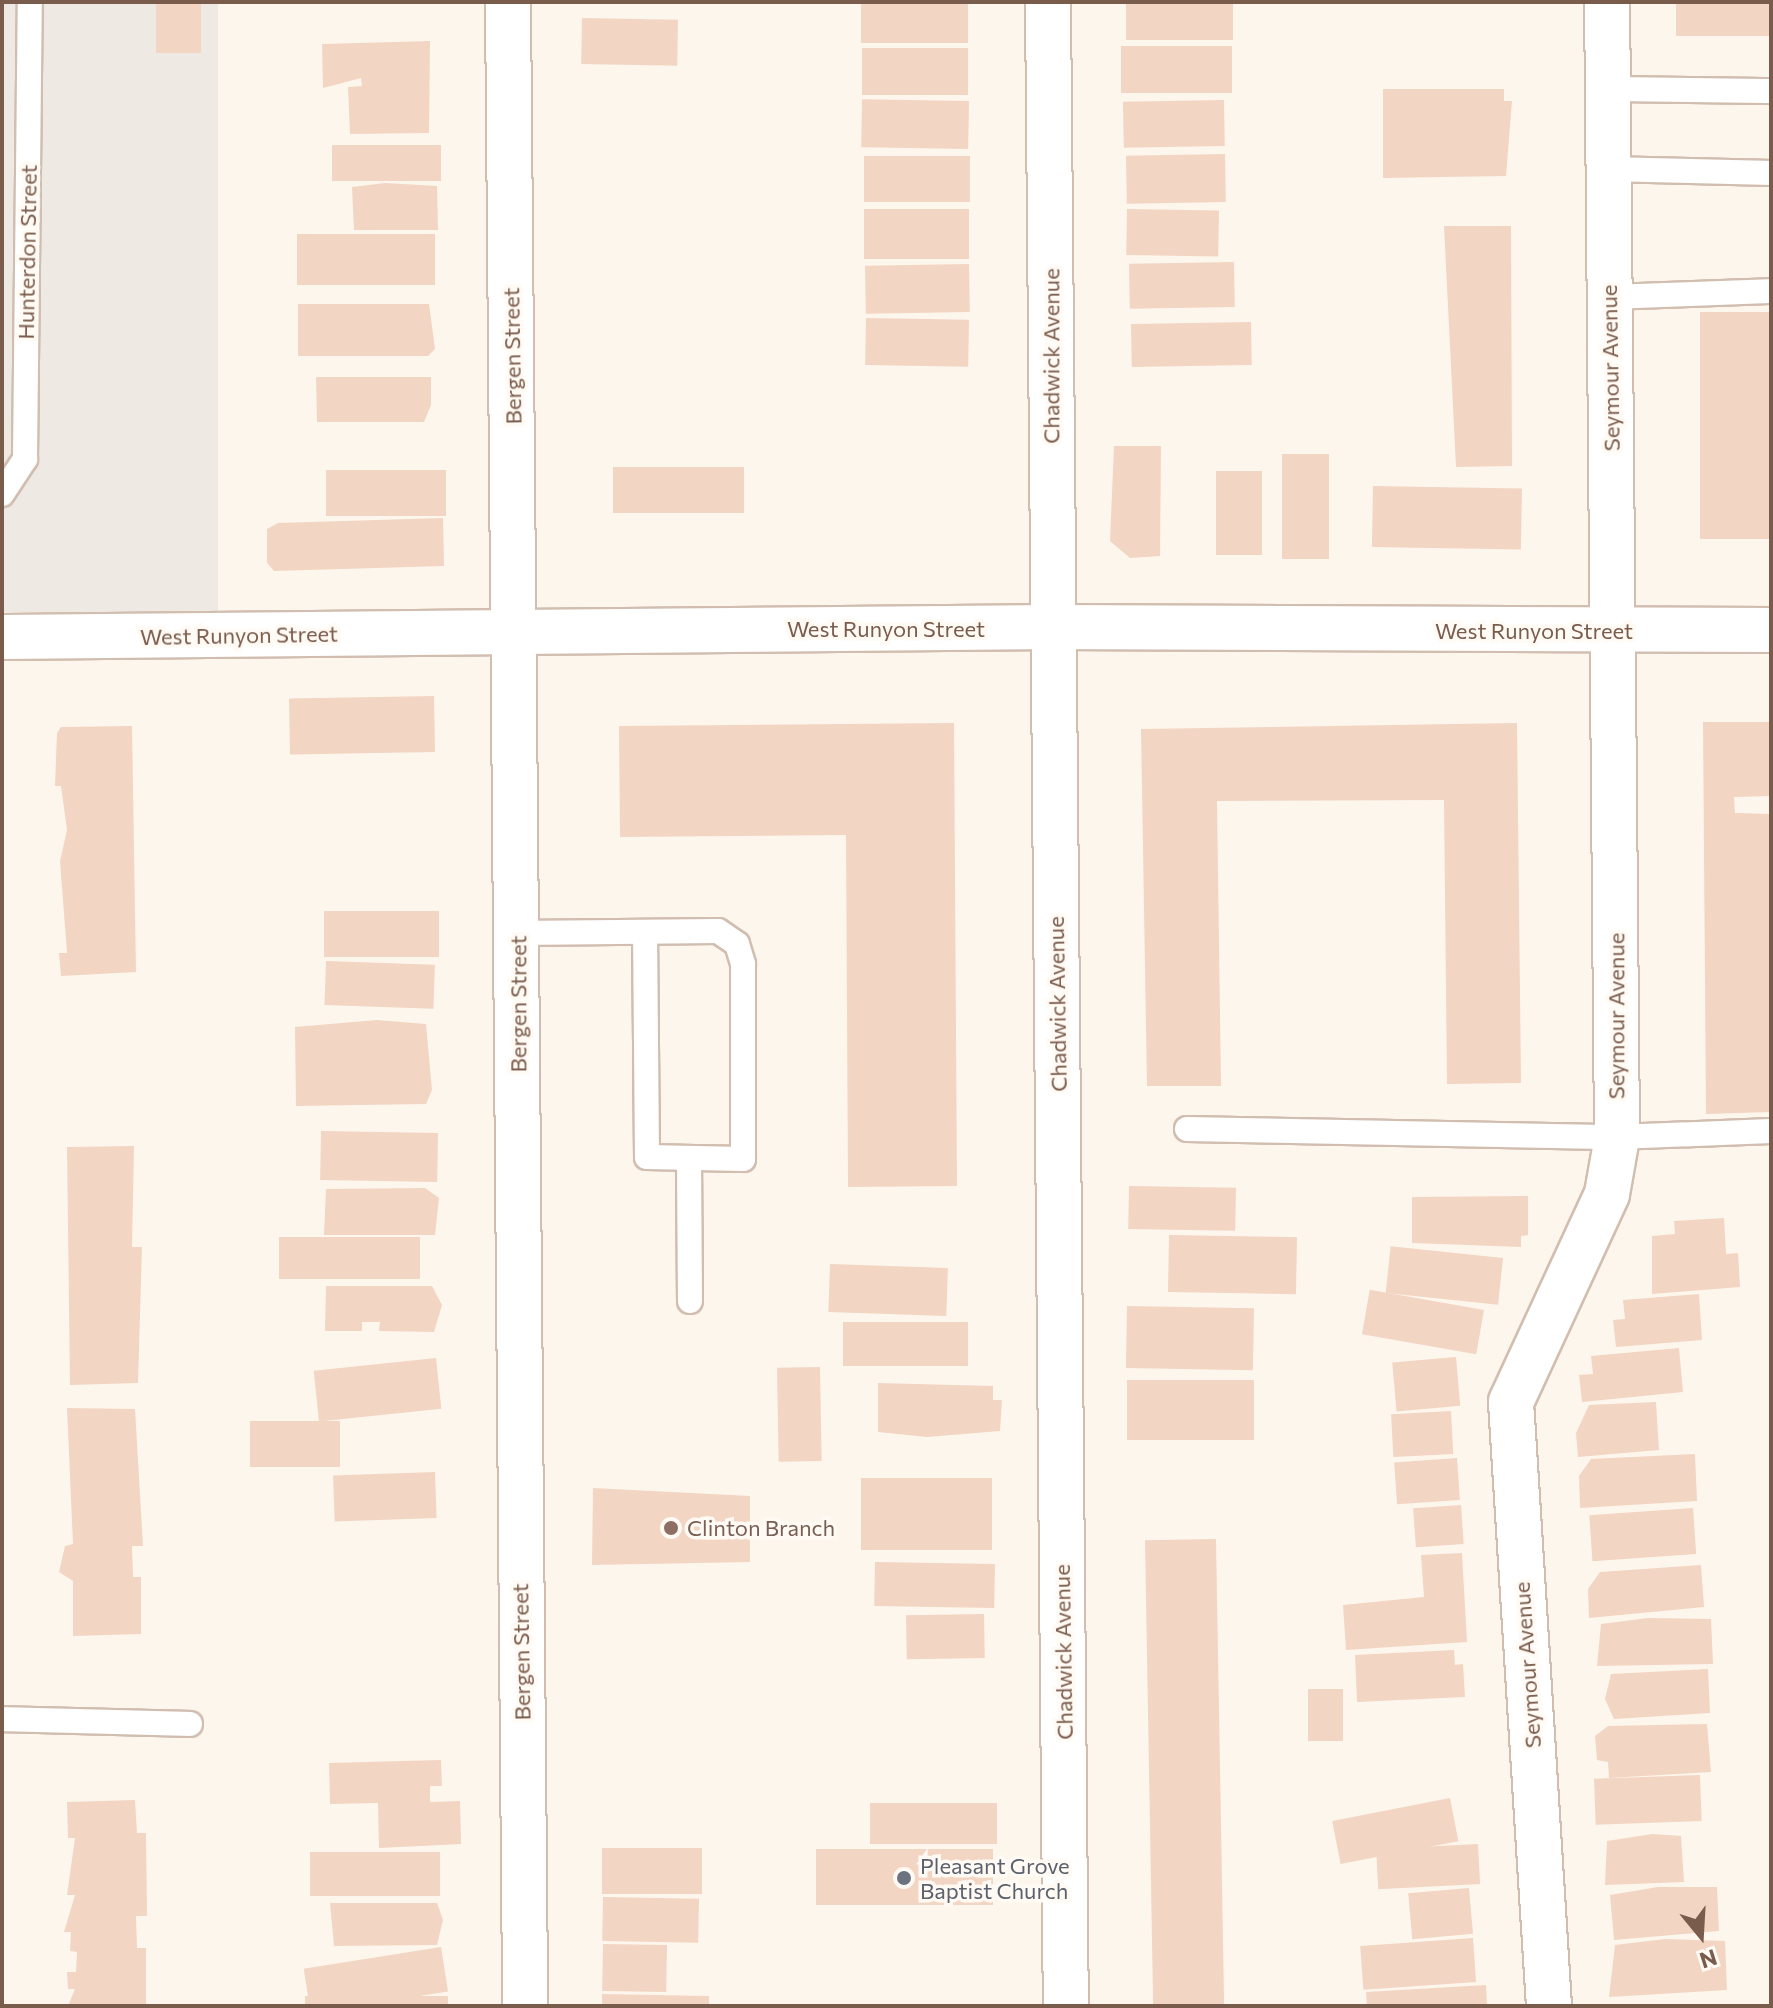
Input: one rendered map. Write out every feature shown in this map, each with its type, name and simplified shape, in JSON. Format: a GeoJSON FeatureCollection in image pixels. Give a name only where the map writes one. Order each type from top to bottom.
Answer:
{"type":"FeatureCollection","features":[{"type":"Feature","properties":{"kind":"street","name":"Bergen Street"},"geometry":{"type":"LineString","coordinates":[[508,2],[525,2006]]}},
{"type":"Feature","properties":{"kind":"street","name":"Chadwick Avenue"},"geometry":{"type":"LineString","coordinates":[[1048,2],[1066,2006]]}},
{"type":"Feature","properties":{"kind":"street","name":"Seymour Avenue"},"geometry":{"type":"LineString","coordinates":[[1549,2006],[1511,1402],[1607,1194],[1617,1137],[1607,2]]}},
{"type":"Feature","properties":{"kind":"street","name":"West Runyon Street"},"geometry":{"type":"LineString","coordinates":[[2,637],[1053,627],[1613,632],[1771,630]]}},
{"type":"Feature","properties":{"kind":"lane","name":"Hunterdon Street"},"geometry":{"type":"LineString","coordinates":[[2,494],[25,459],[30,2]]}},
{"type":"Feature","properties":{"kind":"lane"},"geometry":{"type":"LineString","coordinates":[[1608,89],[1771,91]]}},
{"type":"Feature","properties":{"kind":"lane"},"geometry":{"type":"LineString","coordinates":[[1609,169],[1771,173]]}},
{"type":"Feature","properties":{"kind":"lane"},"geometry":{"type":"LineString","coordinates":[[1609,297],[1771,291]]}},
{"type":"Feature","properties":{"kind":"lane"},"geometry":{"type":"LineString","coordinates":[[517,933],[718,931],[737,944],[743,964],[743,1159],[647,1157],[645,932]]}},
{"type":"Feature","properties":{"kind":"lane"},"geometry":{"type":"LineString","coordinates":[[1187,1129],[1617,1137],[1771,1131]]}},
{"type":"Feature","properties":{"kind":"lane"},"geometry":{"type":"LineString","coordinates":[[689,1158],[690,1301]]}},
{"type":"Feature","properties":{"kind":"lane"},"geometry":{"type":"LineString","coordinates":[[2,1719],[190,1724]]}},
{"type":"Feature","properties":{"kind":"shaded area"},"geometry":{"type":"Polygon","coordinates":[[[2,2],[218,2],[218,612],[2,612],[2,2]]]}},
{"type":"Feature","properties":{"kind":"building"},"geometry":{"type":"Polygon","coordinates":[[[156,2],[201,2],[201,53],[156,53],[156,2]]]}},
{"type":"Feature","properties":{"kind":"building"},"geometry":{"type":"Polygon","coordinates":[[[861,2],[968,2],[968,43],[861,43],[861,2]]]}},
{"type":"Feature","properties":{"kind":"building"},"geometry":{"type":"Polygon","coordinates":[[[1126,2],[1233,2],[1233,40],[1126,40],[1126,2]]]}},
{"type":"Feature","properties":{"kind":"building"},"geometry":{"type":"Polygon","coordinates":[[[1676,2],[1771,2],[1771,36],[1676,36],[1676,2]]]}},
{"type":"Feature","properties":{"kind":"building"},"geometry":{"type":"Polygon","coordinates":[[[582,18],[678,20],[677,66],[581,64],[582,18]]]}},
{"type":"Feature","properties":{"kind":"building"},"geometry":{"type":"Polygon","coordinates":[[[430,41],[429,133],[350,134],[348,87],[362,86],[361,78],[323,88],[322,44],[430,41]]]}},
{"type":"Feature","properties":{"kind":"building"},"geometry":{"type":"Polygon","coordinates":[[[1121,46],[1232,46],[1232,93],[1121,93],[1121,46]]]}},
{"type":"Feature","properties":{"kind":"building"},"geometry":{"type":"Polygon","coordinates":[[[862,48],[968,48],[968,95],[862,95],[862,48]]]}},
{"type":"Feature","properties":{"kind":"building"},"geometry":{"type":"Polygon","coordinates":[[[1383,89],[1504,89],[1504,101],[1512,101],[1506,176],[1383,178],[1383,89]]]}},
{"type":"Feature","properties":{"kind":"building"},"geometry":{"type":"Polygon","coordinates":[[[862,99],[969,101],[968,149],[861,147],[862,99]]]}},
{"type":"Feature","properties":{"kind":"building"},"geometry":{"type":"Polygon","coordinates":[[[1224,100],[1225,146],[1124,148],[1123,102],[1224,100]]]}},
{"type":"Feature","properties":{"kind":"building"},"geometry":{"type":"Polygon","coordinates":[[[332,145],[441,145],[441,181],[332,181],[332,145]]]}},
{"type":"Feature","properties":{"kind":"building"},"geometry":{"type":"Polygon","coordinates":[[[1225,154],[1226,202],[1127,204],[1126,156],[1225,154]]]}},
{"type":"Feature","properties":{"kind":"building"},"geometry":{"type":"Polygon","coordinates":[[[864,156],[970,156],[970,202],[864,202],[864,156]]]}},
{"type":"Feature","properties":{"kind":"building"},"geometry":{"type":"Polygon","coordinates":[[[385,183],[437,186],[438,230],[354,230],[352,187],[385,183]]]}},
{"type":"Feature","properties":{"kind":"building"},"geometry":{"type":"Polygon","coordinates":[[[864,209],[969,209],[969,259],[864,259],[864,209]]]}},
{"type":"Feature","properties":{"kind":"building"},"geometry":{"type":"Polygon","coordinates":[[[1127,209],[1219,211],[1218,257],[1126,255],[1127,209]]]}},
{"type":"Feature","properties":{"kind":"building"},"geometry":{"type":"Polygon","coordinates":[[[1444,226],[1511,226],[1512,466],[1456,467],[1444,226]]]}},
{"type":"Feature","properties":{"kind":"building"},"geometry":{"type":"Polygon","coordinates":[[[297,234],[435,234],[435,285],[297,285],[297,234]]]}},
{"type":"Feature","properties":{"kind":"building"},"geometry":{"type":"Polygon","coordinates":[[[1234,262],[1235,307],[1130,309],[1129,264],[1234,262]]]}},
{"type":"Feature","properties":{"kind":"building"},"geometry":{"type":"Polygon","coordinates":[[[969,264],[970,312],[866,314],[865,266],[969,264]]]}},
{"type":"Feature","properties":{"kind":"building"},"geometry":{"type":"Polygon","coordinates":[[[298,304],[429,304],[435,349],[428,356],[298,356],[298,304]]]}},
{"type":"Feature","properties":{"kind":"building"},"geometry":{"type":"Polygon","coordinates":[[[1700,312],[1771,312],[1771,539],[1700,539],[1700,312]]]}},
{"type":"Feature","properties":{"kind":"building"},"geometry":{"type":"Polygon","coordinates":[[[866,318],[969,320],[968,367],[865,365],[866,318]]]}},
{"type":"Feature","properties":{"kind":"building"},"geometry":{"type":"Polygon","coordinates":[[[1251,322],[1252,365],[1132,367],[1131,324],[1251,322]]]}},
{"type":"Feature","properties":{"kind":"building"},"geometry":{"type":"Polygon","coordinates":[[[316,377],[431,377],[431,405],[424,422],[317,422],[316,377]]]}},
{"type":"Feature","properties":{"kind":"building"},"geometry":{"type":"Polygon","coordinates":[[[1114,446],[1161,446],[1160,556],[1130,558],[1110,541],[1114,446]]]}},
{"type":"Feature","properties":{"kind":"building"},"geometry":{"type":"Polygon","coordinates":[[[1282,454],[1329,454],[1329,559],[1282,559],[1282,454]]]}},
{"type":"Feature","properties":{"kind":"building"},"geometry":{"type":"Polygon","coordinates":[[[613,467],[744,467],[744,513],[613,513],[613,467]]]}},
{"type":"Feature","properties":{"kind":"building"},"geometry":{"type":"Polygon","coordinates":[[[326,470],[446,470],[446,516],[326,516],[326,470]]]}},
{"type":"Feature","properties":{"kind":"building"},"geometry":{"type":"Polygon","coordinates":[[[1216,471],[1262,471],[1262,555],[1216,555],[1216,471]]]}},
{"type":"Feature","properties":{"kind":"building"},"geometry":{"type":"Polygon","coordinates":[[[1373,486],[1522,489],[1521,550],[1372,547],[1373,486]]]}},
{"type":"Feature","properties":{"kind":"building"},"geometry":{"type":"Polygon","coordinates":[[[443,518],[444,566],[274,571],[267,563],[267,529],[278,523],[443,518]]]}},
{"type":"Feature","properties":{"kind":"building"},"geometry":{"type":"Polygon","coordinates":[[[434,696],[435,752],[290,755],[289,699],[434,696]]]}},
{"type":"Feature","properties":{"kind":"building"},"geometry":{"type":"Polygon","coordinates":[[[1703,722],[1771,722],[1771,796],[1734,797],[1735,813],[1771,814],[1771,1112],[1706,1114],[1703,722]]]}},
{"type":"Feature","properties":{"kind":"building"},"geometry":{"type":"Polygon","coordinates":[[[954,723],[957,1186],[848,1187],[846,835],[620,837],[619,726],[954,723]]]}},
{"type":"Feature","properties":{"kind":"building"},"geometry":{"type":"Polygon","coordinates":[[[1517,723],[1521,1083],[1447,1084],[1444,800],[1217,801],[1221,1086],[1147,1086],[1141,729],[1517,723]]]}},
{"type":"Feature","properties":{"kind":"building"},"geometry":{"type":"Polygon","coordinates":[[[132,726],[136,972],[61,976],[59,953],[67,953],[60,861],[67,830],[61,786],[55,786],[57,733],[61,727],[132,726]]]}},
{"type":"Feature","properties":{"kind":"building"},"geometry":{"type":"Polygon","coordinates":[[[324,911],[439,911],[439,957],[324,957],[324,911]]]}},
{"type":"Feature","properties":{"kind":"building"},"geometry":{"type":"Polygon","coordinates":[[[326,961],[435,965],[433,1009],[324,1005],[326,961]]]}},
{"type":"Feature","properties":{"kind":"building"},"geometry":{"type":"Polygon","coordinates":[[[377,1020],[426,1024],[432,1090],[426,1104],[296,1106],[295,1027],[377,1020]]]}},
{"type":"Feature","properties":{"kind":"building"},"geometry":{"type":"Polygon","coordinates":[[[321,1131],[438,1133],[437,1182],[320,1180],[321,1131]]]}},
{"type":"Feature","properties":{"kind":"building"},"geometry":{"type":"Polygon","coordinates":[[[134,1146],[132,1247],[142,1247],[138,1383],[70,1385],[67,1147],[134,1146]]]}},
{"type":"Feature","properties":{"kind":"building"},"geometry":{"type":"Polygon","coordinates":[[[1129,1186],[1236,1188],[1235,1231],[1128,1229],[1129,1186]]]}},
{"type":"Feature","properties":{"kind":"building"},"geometry":{"type":"Polygon","coordinates":[[[425,1188],[439,1198],[435,1235],[324,1235],[326,1189],[425,1188]]]}},
{"type":"Feature","properties":{"kind":"building"},"geometry":{"type":"Polygon","coordinates":[[[1528,1196],[1528,1235],[1521,1236],[1521,1247],[1412,1243],[1412,1197],[1528,1196]]]}},
{"type":"Feature","properties":{"kind":"building"},"geometry":{"type":"Polygon","coordinates":[[[1724,1218],[1726,1254],[1738,1253],[1740,1287],[1652,1294],[1652,1236],[1675,1234],[1674,1221],[1724,1218]]]}},
{"type":"Feature","properties":{"kind":"building"},"geometry":{"type":"Polygon","coordinates":[[[1169,1235],[1297,1237],[1296,1294],[1168,1292],[1169,1235]]]}},
{"type":"Feature","properties":{"kind":"building"},"geometry":{"type":"Polygon","coordinates":[[[279,1237],[420,1237],[420,1279],[279,1279],[279,1237]]]}},
{"type":"Feature","properties":{"kind":"building"},"geometry":{"type":"Polygon","coordinates":[[[1391,1246],[1503,1258],[1498,1305],[1386,1293],[1391,1246]]]}},
{"type":"Feature","properties":{"kind":"building"},"geometry":{"type":"Polygon","coordinates":[[[830,1264],[948,1268],[946,1316],[828,1312],[830,1264]]]}},
{"type":"Feature","properties":{"kind":"building"},"geometry":{"type":"Polygon","coordinates":[[[326,1286],[432,1286],[442,1305],[434,1332],[379,1331],[380,1322],[362,1322],[362,1331],[325,1331],[326,1286]]]}},
{"type":"Feature","properties":{"kind":"building"},"geometry":{"type":"Polygon","coordinates":[[[1370,1290],[1484,1310],[1476,1354],[1362,1334],[1370,1290]]]}},
{"type":"Feature","properties":{"kind":"building"},"geometry":{"type":"Polygon","coordinates":[[[1699,1294],[1702,1340],[1616,1347],[1613,1320],[1625,1319],[1623,1300],[1699,1294]]]}},
{"type":"Feature","properties":{"kind":"building"},"geometry":{"type":"Polygon","coordinates":[[[1127,1306],[1254,1308],[1253,1370],[1126,1368],[1127,1306]]]}},
{"type":"Feature","properties":{"kind":"building"},"geometry":{"type":"Polygon","coordinates":[[[843,1322],[968,1322],[968,1366],[843,1366],[843,1322]]]}},
{"type":"Feature","properties":{"kind":"building"},"geometry":{"type":"Polygon","coordinates":[[[1679,1348],[1683,1392],[1582,1402],[1579,1375],[1593,1374],[1591,1356],[1679,1348]]]}},
{"type":"Feature","properties":{"kind":"building"},"geometry":{"type":"Polygon","coordinates":[[[1456,1357],[1460,1406],[1397,1411],[1392,1363],[1456,1357]]]}},
{"type":"Feature","properties":{"kind":"building"},"geometry":{"type":"Polygon","coordinates":[[[436,1358],[441,1409],[319,1422],[314,1371],[436,1358]]]}},
{"type":"Feature","properties":{"kind":"building"},"geometry":{"type":"Polygon","coordinates":[[[820,1367],[822,1461],[779,1462],[777,1368],[820,1367]]]}},
{"type":"Feature","properties":{"kind":"building"},"geometry":{"type":"Polygon","coordinates":[[[1127,1380],[1254,1380],[1254,1440],[1127,1440],[1127,1380]]]}},
{"type":"Feature","properties":{"kind":"building"},"geometry":{"type":"Polygon","coordinates":[[[878,1383],[993,1386],[993,1400],[1002,1400],[1000,1431],[927,1437],[878,1432],[878,1383]]]}},
{"type":"Feature","properties":{"kind":"building"},"geometry":{"type":"Polygon","coordinates":[[[1656,1402],[1659,1450],[1578,1457],[1576,1433],[1589,1405],[1656,1402]]]}},
{"type":"Feature","properties":{"kind":"building"},"geometry":{"type":"Polygon","coordinates":[[[67,1408],[135,1409],[143,1546],[132,1546],[133,1577],[141,1577],[141,1634],[73,1636],[73,1581],[59,1572],[65,1546],[73,1544],[67,1408]]]}},
{"type":"Feature","properties":{"kind":"building"},"geometry":{"type":"Polygon","coordinates":[[[1451,1411],[1453,1454],[1393,1457],[1391,1414],[1451,1411]]]}},
{"type":"Feature","properties":{"kind":"building"},"geometry":{"type":"Polygon","coordinates":[[[250,1421],[340,1421],[340,1467],[250,1467],[250,1421]]]}},
{"type":"Feature","properties":{"kind":"building"},"geometry":{"type":"Polygon","coordinates":[[[1695,1454],[1697,1501],[1580,1508],[1579,1476],[1591,1459],[1695,1454]]]}},
{"type":"Feature","properties":{"kind":"building"},"geometry":{"type":"Polygon","coordinates":[[[1457,1458],[1460,1500],[1397,1504],[1394,1462],[1457,1458]]]}},
{"type":"Feature","properties":{"kind":"building"},"geometry":{"type":"Polygon","coordinates":[[[435,1472],[437,1518],[335,1522],[333,1476],[435,1472]]]}},
{"type":"Feature","properties":{"kind":"building"},"geometry":{"type":"Polygon","coordinates":[[[861,1478],[992,1478],[992,1550],[861,1550],[861,1478]]]}},
{"type":"Feature","properties":{"kind":"building","name":"Clinton Branch"},"geometry":{"type":"Polygon","coordinates":[[[593,1488],[750,1496],[750,1562],[592,1565],[593,1488]]]}},
{"type":"Feature","properties":{"kind":"building"},"geometry":{"type":"Polygon","coordinates":[[[1461,1505],[1464,1544],[1416,1547],[1413,1508],[1461,1505]]]}},
{"type":"Feature","properties":{"kind":"building"},"geometry":{"type":"Polygon","coordinates":[[[1693,1508],[1696,1554],[1592,1561],[1589,1515],[1693,1508]]]}},
{"type":"Feature","properties":{"kind":"building"},"geometry":{"type":"Polygon","coordinates":[[[1216,1539],[1224,2006],[1153,2006],[1145,1540],[1216,1539]]]}},
{"type":"Feature","properties":{"kind":"building"},"geometry":{"type":"Polygon","coordinates":[[[1462,1553],[1467,1642],[1346,1650],[1343,1605],[1424,1597],[1421,1555],[1462,1553]]]}},
{"type":"Feature","properties":{"kind":"building"},"geometry":{"type":"Polygon","coordinates":[[[875,1562],[995,1564],[994,1608],[874,1606],[875,1562]]]}},
{"type":"Feature","properties":{"kind":"building"},"geometry":{"type":"Polygon","coordinates":[[[1701,1565],[1704,1607],[1589,1618],[1588,1589],[1600,1572],[1701,1565]]]}},
{"type":"Feature","properties":{"kind":"building"},"geometry":{"type":"Polygon","coordinates":[[[984,1614],[985,1658],[907,1659],[906,1615],[984,1614]]]}},
{"type":"Feature","properties":{"kind":"building"},"geometry":{"type":"Polygon","coordinates":[[[1648,1618],[1711,1619],[1713,1664],[1597,1666],[1601,1624],[1648,1618]]]}},
{"type":"Feature","properties":{"kind":"building"},"geometry":{"type":"Polygon","coordinates":[[[1454,1650],[1455,1665],[1463,1664],[1465,1697],[1357,1702],[1355,1655],[1454,1650]]]}},
{"type":"Feature","properties":{"kind":"building"},"geometry":{"type":"Polygon","coordinates":[[[1708,1669],[1710,1713],[1614,1719],[1605,1699],[1611,1674],[1708,1669]]]}},
{"type":"Feature","properties":{"kind":"building"},"geometry":{"type":"Polygon","coordinates":[[[1308,1689],[1343,1689],[1343,1741],[1308,1741],[1308,1689]]]}},
{"type":"Feature","properties":{"kind":"building"},"geometry":{"type":"Polygon","coordinates":[[[1707,1724],[1711,1772],[1609,1778],[1608,1762],[1597,1760],[1595,1736],[1608,1726],[1707,1724]]]}},
{"type":"Feature","properties":{"kind":"building"},"geometry":{"type":"Polygon","coordinates":[[[441,1760],[442,1786],[430,1786],[430,1802],[460,1801],[461,1844],[379,1848],[378,1803],[330,1804],[329,1763],[441,1760]]]}},
{"type":"Feature","properties":{"kind":"building"},"geometry":{"type":"Polygon","coordinates":[[[1700,1775],[1702,1821],[1596,1825],[1594,1779],[1700,1775]]]}},
{"type":"Feature","properties":{"kind":"building"},"geometry":{"type":"Polygon","coordinates":[[[1450,1798],[1458,1841],[1341,1864],[1332,1821],[1450,1798]]]}},
{"type":"Feature","properties":{"kind":"building"},"geometry":{"type":"Polygon","coordinates":[[[135,1800],[137,1833],[146,1833],[147,1916],[136,1916],[137,1948],[146,1948],[146,2006],[68,2006],[75,1989],[68,1989],[67,1972],[76,1972],[77,1952],[70,1951],[71,1932],[64,1932],[75,1895],[67,1895],[75,1838],[68,1838],[67,1802],[135,1800]]]}},
{"type":"Feature","properties":{"kind":"building"},"geometry":{"type":"Polygon","coordinates":[[[870,1803],[997,1803],[997,1844],[870,1844],[870,1803]]]}},
{"type":"Feature","properties":{"kind":"building"},"geometry":{"type":"Polygon","coordinates":[[[1652,1834],[1681,1836],[1684,1882],[1605,1885],[1607,1841],[1652,1834]]]}},
{"type":"Feature","properties":{"kind":"building"},"geometry":{"type":"Polygon","coordinates":[[[1478,1844],[1480,1884],[1378,1889],[1376,1849],[1478,1844]]]}},
{"type":"Feature","properties":{"kind":"building"},"geometry":{"type":"Polygon","coordinates":[[[602,1848],[702,1848],[702,1894],[602,1894],[602,1848]]]}},
{"type":"Feature","properties":{"kind":"building","name":"Pleasant Grove Baptist Church"},"geometry":{"type":"Polygon","coordinates":[[[816,1849],[993,1849],[993,1905],[816,1905],[816,1849]]]}},
{"type":"Feature","properties":{"kind":"building"},"geometry":{"type":"Polygon","coordinates":[[[310,1852],[440,1852],[440,1896],[310,1896],[310,1852]]]}},
{"type":"Feature","properties":{"kind":"building"},"geometry":{"type":"Polygon","coordinates":[[[1658,1887],[1717,1887],[1719,1931],[1614,1940],[1610,1895],[1658,1887]]]}},
{"type":"Feature","properties":{"kind":"building"},"geometry":{"type":"Polygon","coordinates":[[[1469,1888],[1473,1934],[1412,1939],[1408,1893],[1469,1888]]]}},
{"type":"Feature","properties":{"kind":"building"},"geometry":{"type":"Polygon","coordinates":[[[603,1897],[699,1899],[698,1943],[602,1941],[603,1897]]]}},
{"type":"Feature","properties":{"kind":"building"},"geometry":{"type":"Polygon","coordinates":[[[330,1903],[437,1903],[443,1920],[437,1945],[334,1946],[330,1903]]]}},
{"type":"Feature","properties":{"kind":"building"},"geometry":{"type":"Polygon","coordinates":[[[1473,1938],[1476,1982],[1363,1990],[1360,1946],[1473,1938]]]}},
{"type":"Feature","properties":{"kind":"building"},"geometry":{"type":"Polygon","coordinates":[[[1665,1939],[1725,1941],[1727,1990],[1609,1997],[1615,1945],[1665,1939]]]}},
{"type":"Feature","properties":{"kind":"building"},"geometry":{"type":"Polygon","coordinates":[[[603,1944],[667,1945],[666,1992],[602,1991],[603,1944]]]}},
{"type":"Feature","properties":{"kind":"building"},"geometry":{"type":"Polygon","coordinates":[[[441,1947],[448,1991],[356,2006],[310,2006],[304,1969],[441,1947]]]}},
{"type":"Feature","properties":{"kind":"building"},"geometry":{"type":"Polygon","coordinates":[[[1486,1985],[1487,2006],[1367,2006],[1366,1992],[1486,1985]]]}},
{"type":"Feature","properties":{"kind":"building"},"geometry":{"type":"Polygon","coordinates":[[[602,1994],[709,1996],[709,2006],[602,2006],[602,1994]]]}},
{"type":"Feature","properties":{"kind":"building"},"geometry":{"type":"Polygon","coordinates":[[[305,1996],[448,1996],[448,2006],[305,2006],[305,1996]]]}},
{"type":"Feature","properties":{"kind":"place","name":"Clinton Branch"},"geometry":{"type":"Point","coordinates":[671,1528]}},
{"type":"Feature","properties":{"kind":"place","name":"Pleasant Grove Baptist Church"},"geometry":{"type":"Point","coordinates":[904,1878]}}]}
